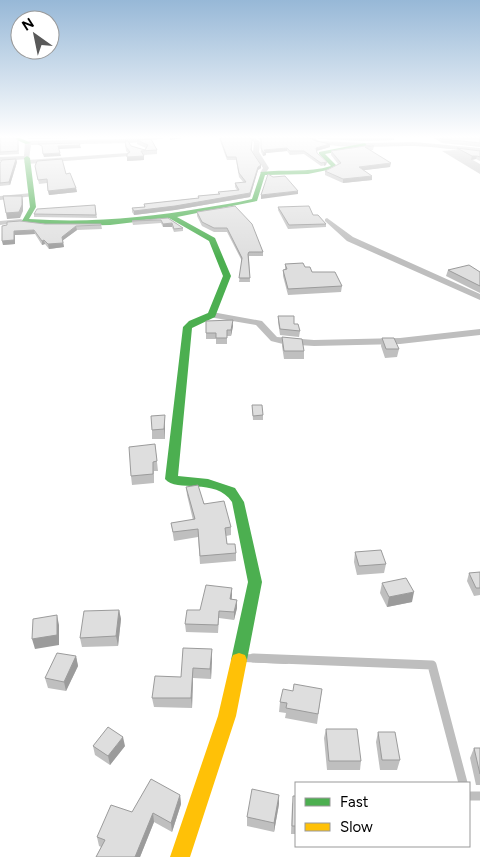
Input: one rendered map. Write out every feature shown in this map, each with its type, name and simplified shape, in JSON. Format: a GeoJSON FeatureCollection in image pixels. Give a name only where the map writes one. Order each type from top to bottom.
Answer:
{"type":"FeatureCollection","features":[{"type":"Feature","properties":{"kind":"street"},"geometry":{"type":"LineString","coordinates":[[25,221],[33,207],[29,186],[30,178]]}},
{"type":"Feature","properties":{"kind":"street"},"geometry":{"type":"LineString","coordinates":[[0,223],[25,221],[76,225],[171,216],[242,205],[255,200],[262,178]]}},
{"type":"Feature","properties":{"kind":"street"},"geometry":{"type":"LineString","coordinates":[[0,198],[32,195]]}},
{"type":"Feature","properties":{"kind":"street"},"geometry":{"type":"LineString","coordinates":[[171,216],[212,240],[227,276],[212,315]]}},
{"type":"Feature","properties":{"kind":"street"},"geometry":{"type":"LineString","coordinates":[[327,220],[350,238],[480,297]]}},
{"type":"Feature","properties":{"kind":"street"},"geometry":{"type":"LineString","coordinates":[[180,857],[228,716],[255,582],[238,502],[231,491],[216,486],[171,479],[188,327],[192,323],[212,315],[259,323],[274,339],[314,342],[400,340],[448,337],[480,332]]}},
{"type":"Feature","properties":{"kind":"lane"},"geometry":{"type":"LineString","coordinates":[[239,658],[432,665],[463,782]]}},
{"type":"Feature","properties":{"kind":"building"},"geometry":{"type":"Polygon","coordinates":[[[0,178],[10,178],[9,182],[0,183],[0,178]]]}},
{"type":"Feature","properties":{"kind":"building"},"geometry":{"type":"Polygon","coordinates":[[[38,178],[72,178],[76,188],[48,191],[47,179],[38,180],[38,178]]]}},
{"type":"Feature","properties":{"kind":"building"},"geometry":{"type":"Polygon","coordinates":[[[243,178],[255,178],[250,193],[175,206],[134,211],[132,208],[145,207],[144,204],[199,198],[198,196],[239,190],[235,183],[246,182],[243,178]]]}},
{"type":"Feature","properties":{"kind":"building"},"geometry":{"type":"Polygon","coordinates":[[[267,178],[287,178],[298,191],[261,195],[267,178]]]}},
{"type":"Feature","properties":{"kind":"building"},"geometry":{"type":"Polygon","coordinates":[[[3,196],[22,196],[22,205],[19,212],[6,213],[3,196]]]}},
{"type":"Feature","properties":{"kind":"building"},"geometry":{"type":"Polygon","coordinates":[[[95,205],[96,215],[34,214],[37,209],[95,205]]]}},
{"type":"Feature","properties":{"kind":"building"},"geometry":{"type":"Polygon","coordinates":[[[235,206],[252,224],[263,252],[249,252],[248,254],[250,278],[239,278],[242,258],[227,228],[214,228],[202,222],[197,212],[235,206]]]}},
{"type":"Feature","properties":{"kind":"building"},"geometry":{"type":"Polygon","coordinates":[[[309,206],[313,215],[318,215],[326,224],[289,225],[278,207],[309,206]]]}},
{"type":"Feature","properties":{"kind":"building"},"geometry":{"type":"Polygon","coordinates":[[[168,218],[183,228],[174,229],[172,223],[163,224],[161,220],[132,221],[168,218]]]}},
{"type":"Feature","properties":{"kind":"building"},"geometry":{"type":"Polygon","coordinates":[[[20,221],[45,224],[101,225],[76,226],[62,237],[63,243],[48,244],[44,240],[42,241],[34,230],[14,231],[14,240],[2,241],[2,226],[7,225],[7,222],[20,221]]]}},
{"type":"Feature","properties":{"kind":"building"},"geometry":{"type":"Polygon","coordinates":[[[303,263],[305,267],[310,267],[312,272],[335,272],[342,286],[288,289],[283,270],[287,269],[285,264],[303,263]]]}},
{"type":"Feature","properties":{"kind":"building"},"geometry":{"type":"Polygon","coordinates":[[[469,265],[480,272],[480,286],[448,270],[469,265]]]}},
{"type":"Feature","properties":{"kind":"building"},"geometry":{"type":"Polygon","coordinates":[[[278,316],[294,316],[294,324],[298,324],[300,331],[280,329],[278,316]]]}},
{"type":"Feature","properties":{"kind":"building"},"geometry":{"type":"Polygon","coordinates":[[[233,320],[231,330],[227,330],[227,338],[216,338],[216,333],[206,333],[206,321],[233,320]]]}},
{"type":"Feature","properties":{"kind":"building"},"geometry":{"type":"Polygon","coordinates":[[[282,337],[302,339],[304,351],[284,351],[282,337]]]}},
{"type":"Feature","properties":{"kind":"building"},"geometry":{"type":"Polygon","coordinates":[[[382,338],[394,338],[399,349],[386,349],[382,338]]]}},
{"type":"Feature","properties":{"kind":"building"},"geometry":{"type":"Polygon","coordinates":[[[252,405],[262,405],[263,415],[253,416],[252,405]]]}},
{"type":"Feature","properties":{"kind":"building"},"geometry":{"type":"Polygon","coordinates":[[[165,415],[164,429],[152,430],[151,416],[165,415]]]}},
{"type":"Feature","properties":{"kind":"building"},"geometry":{"type":"Polygon","coordinates":[[[155,444],[157,461],[153,462],[153,474],[131,476],[129,447],[155,444]]]}},
{"type":"Feature","properties":{"kind":"building"},"geometry":{"type":"Polygon","coordinates":[[[198,485],[204,504],[224,501],[231,527],[225,528],[227,544],[235,544],[236,553],[200,556],[198,529],[173,532],[171,523],[195,519],[186,487],[198,485]]]}},
{"type":"Feature","properties":{"kind":"building"},"geometry":{"type":"Polygon","coordinates":[[[381,550],[386,564],[359,566],[355,552],[381,550]]]}},
{"type":"Feature","properties":{"kind":"building"},"geometry":{"type":"Polygon","coordinates":[[[480,572],[480,588],[476,588],[469,573],[480,572]]]}},
{"type":"Feature","properties":{"kind":"building"},"geometry":{"type":"Polygon","coordinates":[[[406,578],[414,592],[389,597],[382,583],[406,578]]]}},
{"type":"Feature","properties":{"kind":"building"},"geometry":{"type":"Polygon","coordinates":[[[206,585],[232,588],[230,599],[237,600],[234,612],[219,611],[218,625],[185,624],[187,610],[200,610],[206,585]]]}},
{"type":"Feature","properties":{"kind":"building"},"geometry":{"type":"Polygon","coordinates":[[[119,610],[116,636],[80,638],[84,611],[119,610]]]}},
{"type":"Feature","properties":{"kind":"building"},"geometry":{"type":"Polygon","coordinates":[[[57,615],[57,635],[32,639],[33,619],[57,615]]]}},
{"type":"Feature","properties":{"kind":"building"},"geometry":{"type":"Polygon","coordinates":[[[183,648],[212,649],[210,669],[193,668],[191,698],[152,698],[155,676],[181,677],[183,648]]]}},
{"type":"Feature","properties":{"kind":"building"},"geometry":{"type":"Polygon","coordinates":[[[57,653],[76,656],[64,682],[45,678],[57,653]]]}},
{"type":"Feature","properties":{"kind":"building"},"geometry":{"type":"Polygon","coordinates":[[[294,684],[322,689],[318,714],[286,708],[287,703],[280,702],[283,689],[293,691],[294,684]]]}},
{"type":"Feature","properties":{"kind":"building"},"geometry":{"type":"Polygon","coordinates":[[[108,727],[123,737],[108,756],[93,746],[108,727]]]}},
{"type":"Feature","properties":{"kind":"building"},"geometry":{"type":"Polygon","coordinates":[[[326,729],[357,729],[361,761],[329,761],[326,729]]]}},
{"type":"Feature","properties":{"kind":"building"},"geometry":{"type":"Polygon","coordinates":[[[378,732],[395,732],[400,760],[382,760],[378,732]]]}},
{"type":"Feature","properties":{"kind":"building"},"geometry":{"type":"Polygon","coordinates":[[[474,748],[480,748],[480,774],[474,748]]]}},
{"type":"Feature","properties":{"kind":"building"},"geometry":{"type":"Polygon","coordinates":[[[151,779],[180,795],[171,823],[153,813],[135,857],[96,857],[105,840],[97,837],[111,805],[132,812],[151,779]]]}},
{"type":"Feature","properties":{"kind":"building"},"geometry":{"type":"Polygon","coordinates":[[[252,789],[279,795],[274,823],[247,817],[252,789]]]}},
{"type":"Feature","properties":{"kind":"building"},"geometry":{"type":"Polygon","coordinates":[[[293,796],[295,796],[295,826],[292,826],[293,796]]]}},
{"type":"Feature","properties":{"kind":"traffic: fast"},"geometry":{"type":"LineString","coordinates":[[29,178],[33,207],[25,221],[67,224],[110,223],[175,215],[248,202],[255,200],[262,178]]}},
{"type":"Feature","properties":{"kind":"traffic: fast"},"geometry":{"type":"LineString","coordinates":[[171,216],[212,240],[227,276],[212,315],[192,323],[188,327],[171,479],[208,483],[231,491],[238,502],[255,582],[239,660]]}},
{"type":"Feature","properties":{"kind":"traffic: slow"},"geometry":{"type":"LineString","coordinates":[[180,857],[227,716],[239,660]]}}]}
